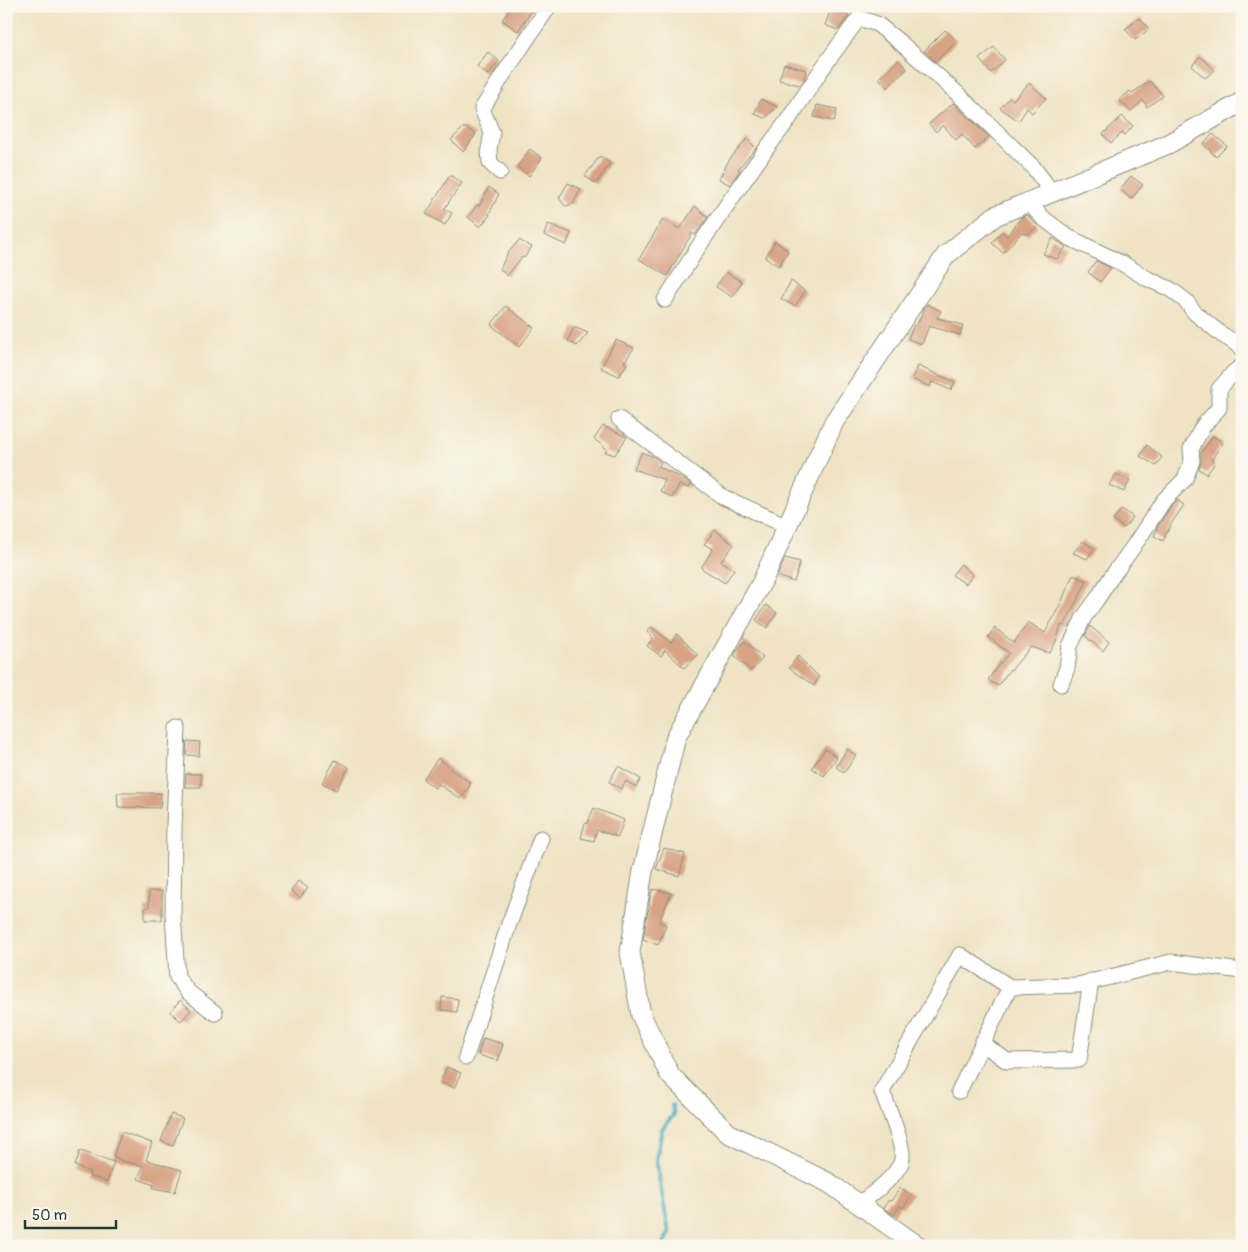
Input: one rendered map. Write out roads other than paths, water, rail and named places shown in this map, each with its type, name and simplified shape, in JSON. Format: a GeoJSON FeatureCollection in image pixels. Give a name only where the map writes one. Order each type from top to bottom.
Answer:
{"type":"FeatureCollection","features":[{"type":"Feature","properties":{"kind":"street"},"geometry":{"type":"LineString","coordinates":[[500,172],[490,163],[489,149],[492,133],[482,109],[549,6]]}},
{"type":"Feature","properties":{"kind":"street"},"geometry":{"type":"LineString","coordinates":[[665,300],[729,202],[859,18],[877,24],[951,87],[1033,167],[1052,192]]}},
{"type":"Feature","properties":{"kind":"street"},"geometry":{"type":"LineString","coordinates":[[918,1246],[829,1183],[728,1133],[670,1075],[641,1015],[630,952],[643,871],[676,737],[762,582],[834,422],[946,255],[995,216],[1168,144],[1242,102]]}},
{"type":"Feature","properties":{"kind":"street"},"geometry":{"type":"LineString","coordinates":[[1028,202],[1043,218],[1068,237],[1170,289],[1186,301],[1195,313],[1242,349]]}},
{"type":"Feature","properties":{"kind":"street"},"geometry":{"type":"LineString","coordinates":[[1061,684],[1067,668],[1070,646],[1084,617],[1164,500],[1185,479],[1192,461],[1191,448],[1203,426],[1218,408],[1219,389],[1242,366]]}},
{"type":"Feature","properties":{"kind":"street"},"geometry":{"type":"LineString","coordinates":[[618,419],[723,497],[787,526]]}},
{"type":"Feature","properties":{"kind":"street"},"geometry":{"type":"LineString","coordinates":[[178,728],[173,913],[177,977],[188,992],[215,1013]]}},
{"type":"Feature","properties":{"kind":"street"},"geometry":{"type":"LineString","coordinates":[[466,1057],[509,924],[541,838]]}},
{"type":"Feature","properties":{"kind":"street"},"geometry":{"type":"LineString","coordinates":[[859,1204],[887,1182],[902,1161],[900,1141],[882,1091],[960,955],[1010,987],[1078,984],[1171,962],[1242,971]]}},
{"type":"Feature","properties":{"kind":"street"},"geometry":{"type":"LineString","coordinates":[[982,1044],[1007,1060],[1079,1060],[1091,981]]}},
{"type":"Feature","properties":{"kind":"street"},"geometry":{"type":"LineString","coordinates":[[959,1091],[1010,987]]}},
{"type":"Feature","properties":{"kind":"waterway"},"geometry":{"type":"LineString","coordinates":[[662,1246],[669,1233],[656,1160],[662,1129],[674,1114],[672,1105]]}}]}
